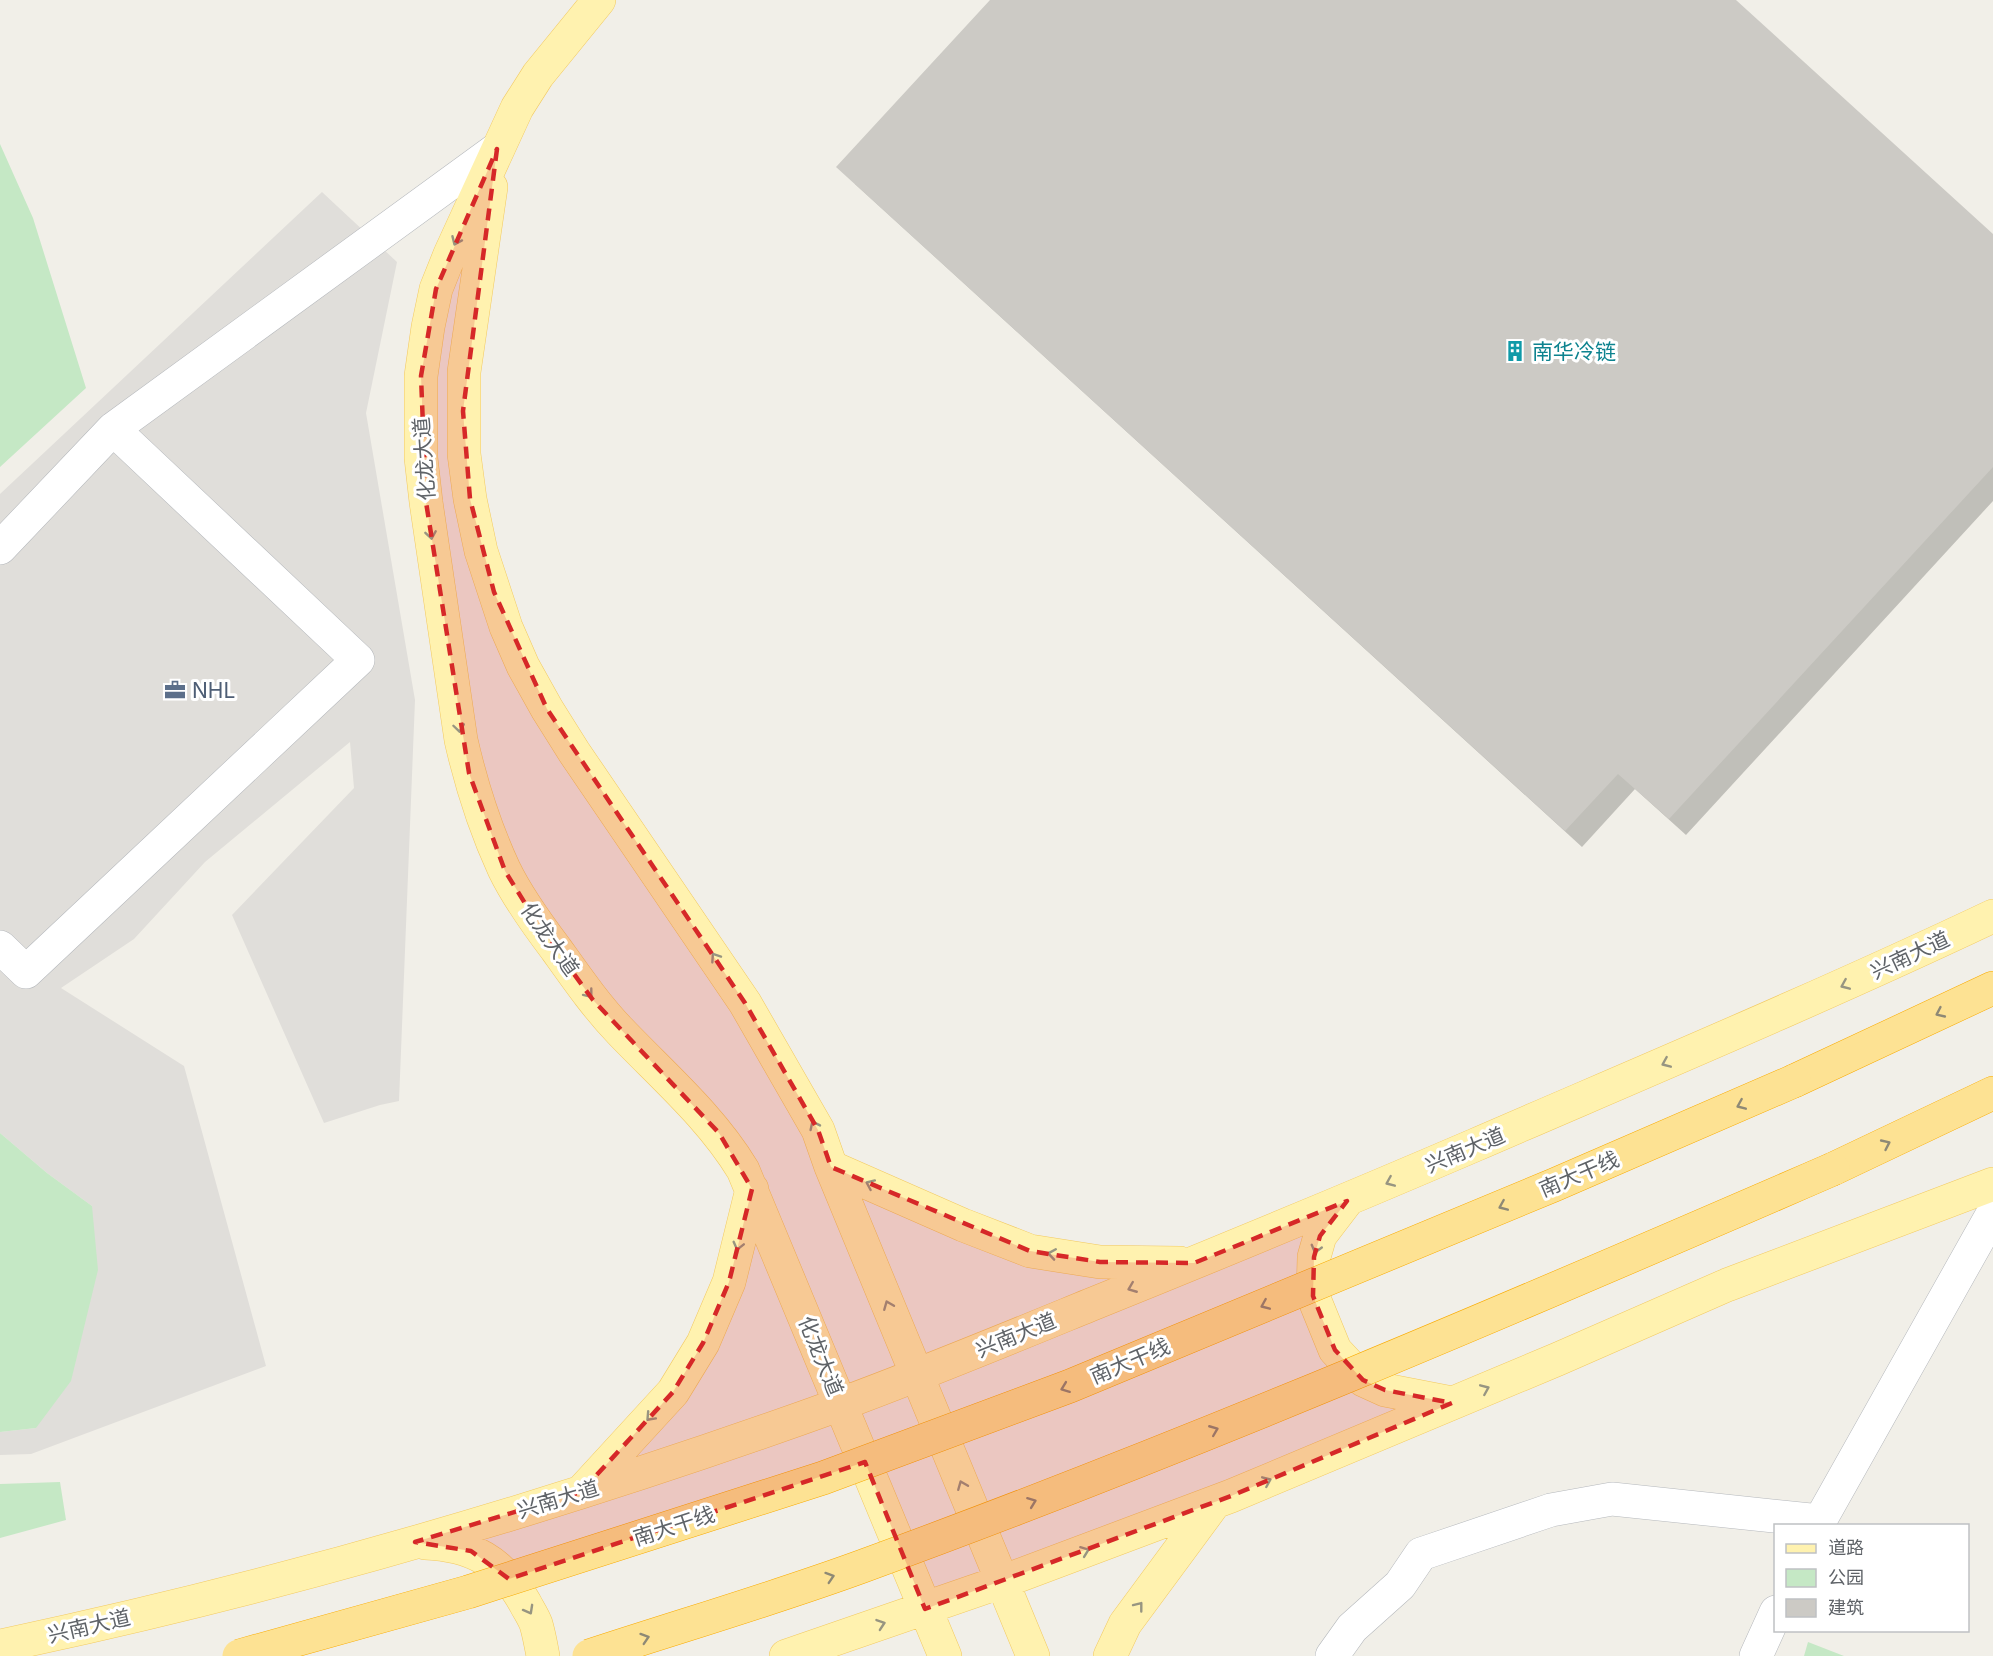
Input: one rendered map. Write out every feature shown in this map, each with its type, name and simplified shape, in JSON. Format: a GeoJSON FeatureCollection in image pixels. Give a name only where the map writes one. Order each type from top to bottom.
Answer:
{"type":"FeatureCollection","features":[{"type":"Feature","properties":{"kind":"highway","name":"南大干线"},"geometry":{"type":"LineString","coordinates":[[239,1656],[468,1592],[823,1478],[1070,1386],[1554,1185],[1794,1081],[1993,988]]}},
{"type":"Feature","properties":{"kind":"highway"},"geometry":{"type":"LineString","coordinates":[[589,1656],[860,1567],[1113,1472],[1590,1275],[1833,1169],[1993,1093]]}},
{"type":"Feature","properties":{"kind":"main road","name":"化龙大道"},"geometry":{"type":"LineString","coordinates":[[599,0],[538,75],[517,108],[436,289],[428,327],[420,396],[421,458],[461,740],[469,774],[505,871],[541,929],[593,1000],[719,1133],[743,1170],[945,1656]]}},
{"type":"Feature","properties":{"kind":"main road","name":"化龙大道"},"geometry":{"type":"LineString","coordinates":[[497,149],[464,372],[463,411],[464,454],[470,499],[481,551],[494,592],[514,646],[547,709],[745,1003],[818,1130],[831,1167],[1033,1656]]}},
{"type":"Feature","properties":{"kind":"main road","name":"兴南大道"},"geometry":{"type":"LineString","coordinates":[[0,1646],[225,1594],[415,1542],[581,1492],[841,1404],[1347,1200],[1866,976],[1993,916]]}},
{"type":"Feature","properties":{"kind":"main road"},"geometry":{"type":"LineString","coordinates":[[831,1167],[963,1225],[1030,1251],[1100,1262],[1194,1263]]}},
{"type":"Feature","properties":{"kind":"main road"},"geometry":{"type":"LineString","coordinates":[[786,1656],[925,1609],[1215,1502],[1727,1285],[1993,1184]]}},
{"type":"Feature","properties":{"kind":"main road"},"geometry":{"type":"LineString","coordinates":[[581,1492],[673,1392],[703,1343],[729,1282],[752,1190]]}},
{"type":"Feature","properties":{"kind":"main road"},"geometry":{"type":"LineString","coordinates":[[1347,1200],[1320,1236],[1314,1257],[1312,1296],[1335,1350],[1363,1380],[1385,1390],[1452,1403]]}},
{"type":"Feature","properties":{"kind":"main road"},"geometry":{"type":"LineString","coordinates":[[1110,1656],[1125,1624],[1215,1502]]}},
{"type":"Feature","properties":{"kind":"main road"},"geometry":{"type":"LineString","coordinates":[[415,1542],[450,1544],[471,1551],[504,1573],[521,1595],[535,1622],[543,1656]]}},
{"type":"Feature","properties":{"kind":"street"},"geometry":{"type":"LineString","coordinates":[[0,548],[113,429],[497,149]]}},
{"type":"Feature","properties":{"kind":"street"},"geometry":{"type":"LineString","coordinates":[[0,948],[26,972],[358,660],[113,429]]}},
{"type":"Feature","properties":{"kind":"street"},"geometry":{"type":"LineString","coordinates":[[1332,1656],[1352,1628],[1400,1585],[1421,1554],[1551,1510],[1612,1499],[1818,1523],[1993,1213]]}},
{"type":"Feature","properties":{"kind":"street"},"geometry":{"type":"LineString","coordinates":[[1756,1656],[1774,1616]]}},
{"type":"Feature","properties":{"kind":"highlighted area"},"geometry":{"type":"Polygon","coordinates":[[[497,149],[463,411],[470,499],[494,592],[547,709],[745,1003],[818,1130],[831,1167],[1030,1251],[1100,1262],[1194,1263],[1347,1201],[1320,1236],[1314,1257],[1313,1296],[1335,1350],[1363,1380],[1385,1390],[1452,1403],[1231,1496],[925,1609],[865,1462],[509,1579],[471,1551],[415,1542],[581,1492],[673,1392],[703,1343],[729,1282],[752,1189],[719,1133],[593,1000],[541,929],[505,871],[469,773],[426,502],[421,376],[436,289],[497,149]]]}},
{"type":"Feature","properties":{"kind":"shaded area"},"geometry":{"type":"Polygon","coordinates":[[[322,192],[397,262],[366,413],[415,700],[399,1101],[324,1123],[232,915],[354,788],[350,742],[205,862],[134,939],[61,988],[184,1066],[266,1366],[31,1454],[0,1455],[0,1432],[36,1428],[92,1206],[47,1173],[0,1133],[0,494],[322,192]]]}},
{"type":"Feature","properties":{"kind":"green space"},"geometry":{"type":"Polygon","coordinates":[[[0,144],[33,218],[86,388],[0,467],[0,144]]]}},
{"type":"Feature","properties":{"kind":"green space"},"geometry":{"type":"Polygon","coordinates":[[[0,1133],[47,1173],[92,1206],[98,1270],[71,1381],[36,1428],[0,1432],[0,1133]]]}},
{"type":"Feature","properties":{"kind":"green space"},"geometry":{"type":"Polygon","coordinates":[[[60,1482],[66,1520],[0,1538],[0,1484],[60,1482]]]}},
{"type":"Feature","properties":{"kind":"green space"},"geometry":{"type":"Polygon","coordinates":[[[1808,1642],[1844,1656],[1804,1656],[1808,1642]]]}},
{"type":"Feature","properties":{"kind":"building","name":"南华冷链"},"geometry":{"type":"Polygon","coordinates":[[[990,0],[1736,0],[1993,234],[1993,467],[1669,819],[1618,774],[1565,831],[836,167],[990,0]]]}},
{"type":"Feature","properties":{"kind":"place","name":"南华冷链"},"geometry":{"type":"Point","coordinates":[1515,351]}},
{"type":"Feature","properties":{"kind":"place","name":"NHL"},"geometry":{"type":"Point","coordinates":[175,690]}}]}
